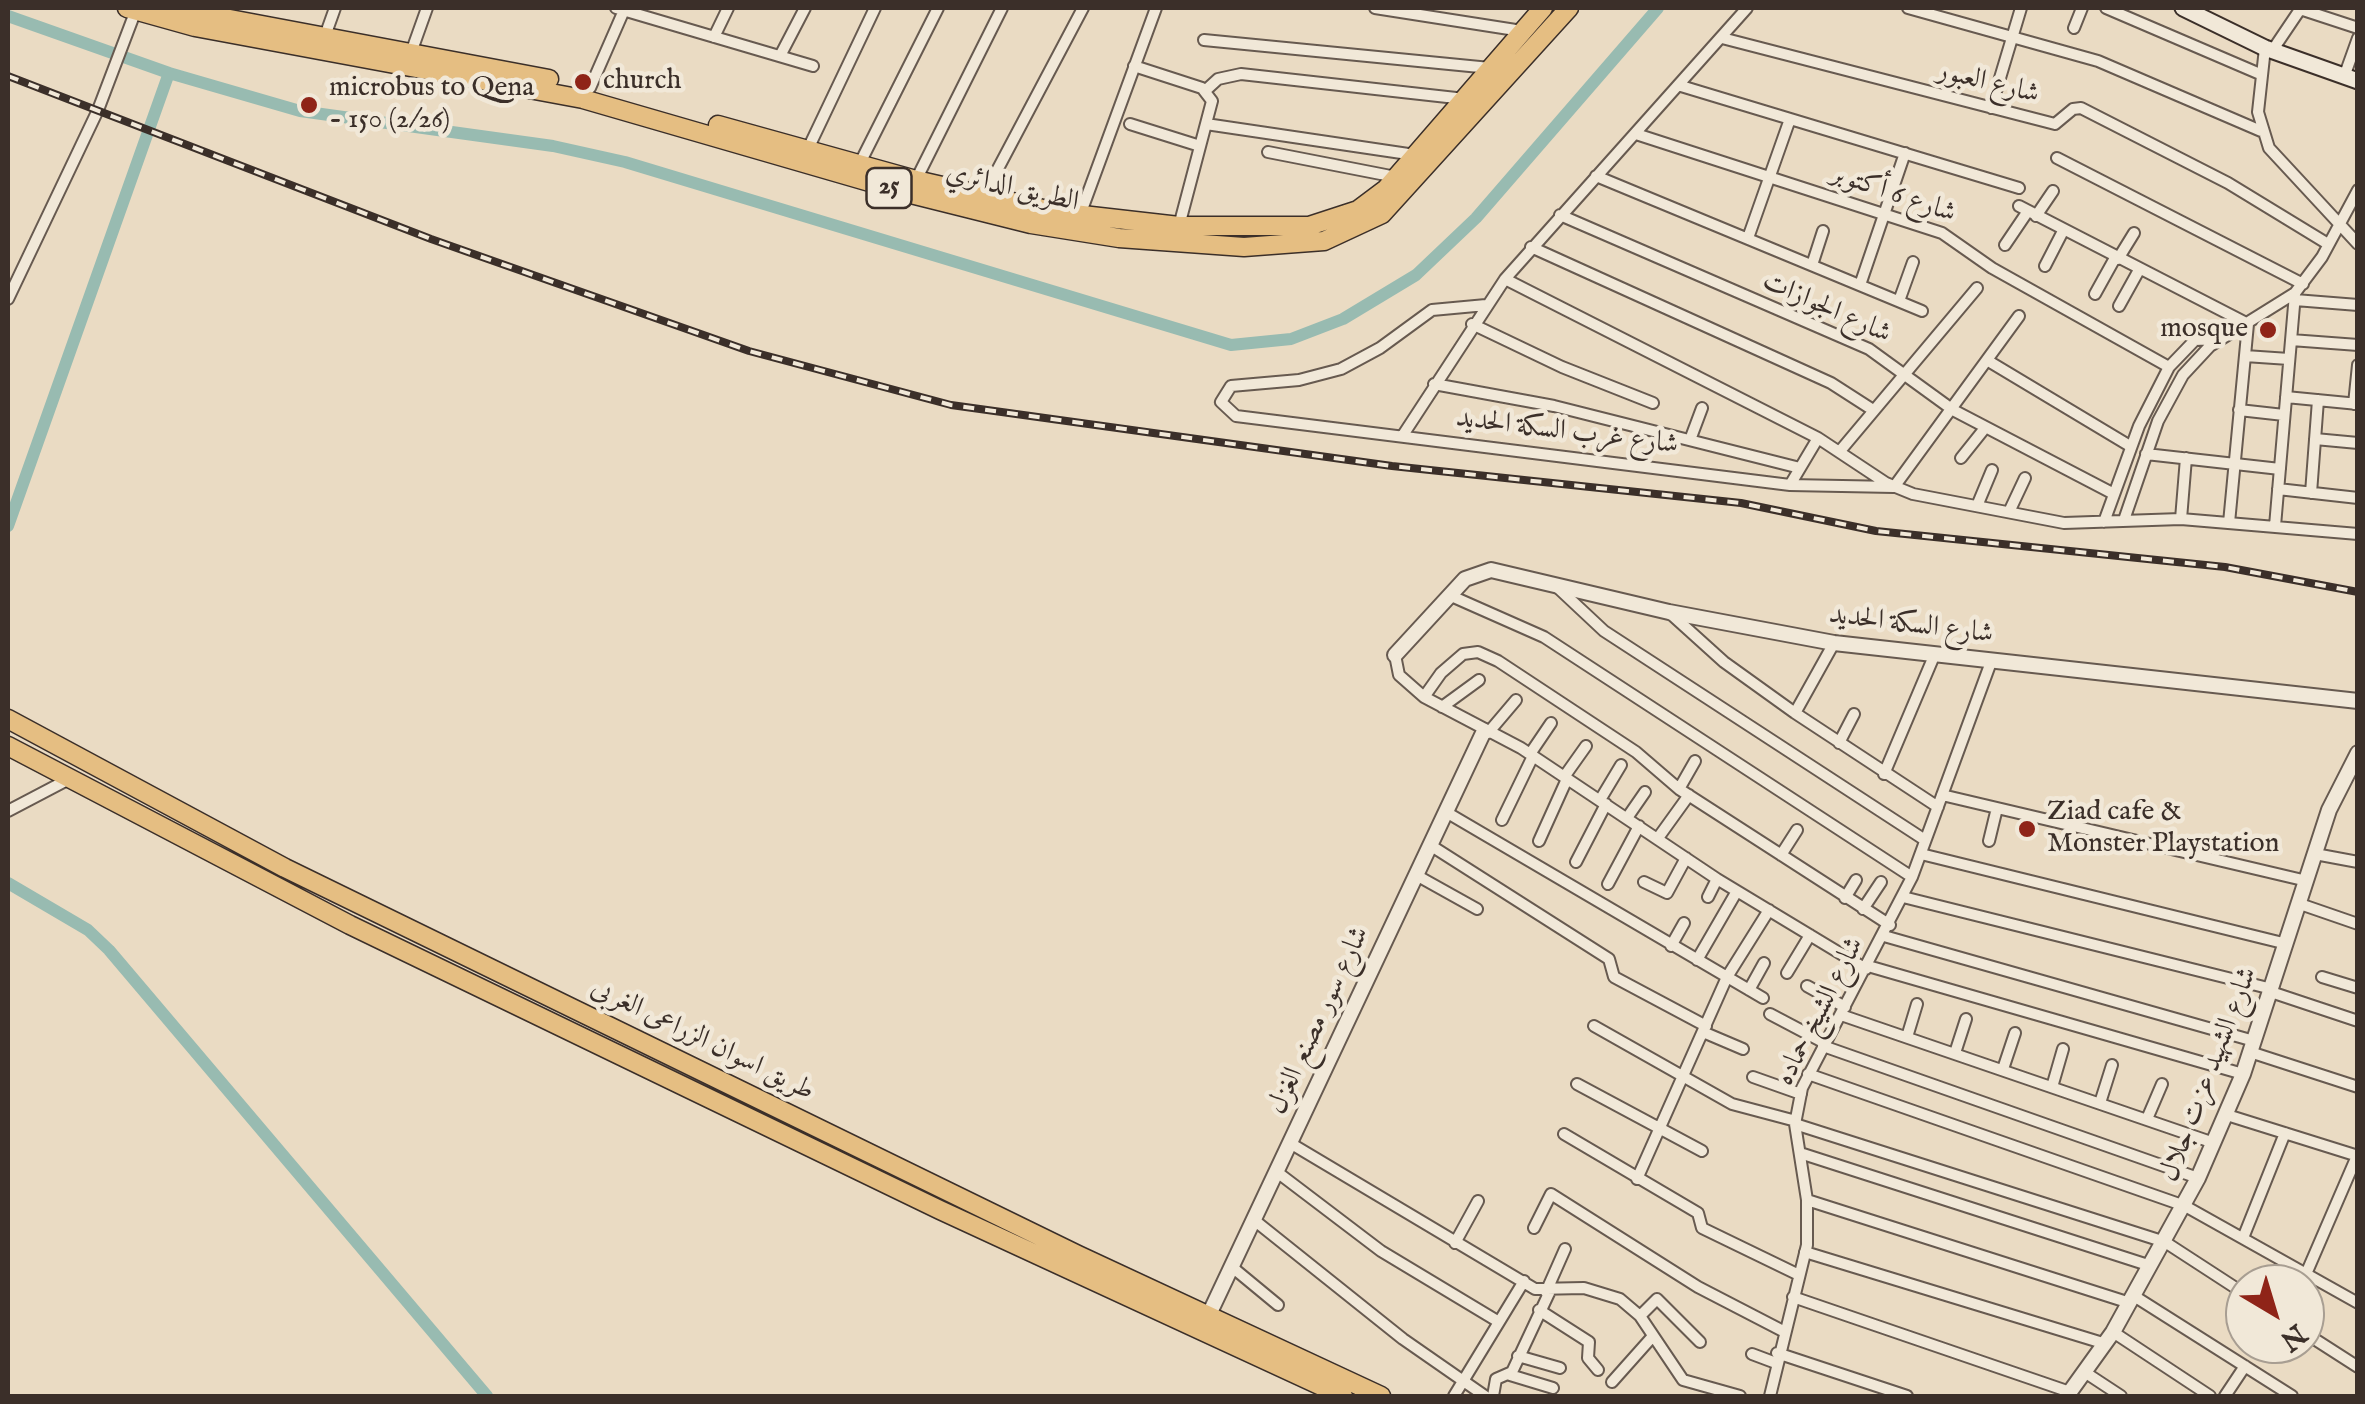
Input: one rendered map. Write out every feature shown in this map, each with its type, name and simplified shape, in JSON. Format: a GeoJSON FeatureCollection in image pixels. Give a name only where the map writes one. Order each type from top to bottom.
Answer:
{"type":"FeatureCollection","features":[{"type":"Feature","properties":{"kind":"main road","name":"الطريق الدائري"},"geometry":{"type":"LineString","coordinates":[[171,8],[326,36],[383,54]]}},
{"type":"Feature","properties":{"kind":"main road","name":"الطريق الدائري"},"geometry":{"type":"LineString","coordinates":[[132,9],[196,27],[416,57],[590,88],[858,165],[982,197],[1080,216],[1179,226],[1292,228],[1326,223],[1372,200],[1416,156],[1543,8]]}},
{"type":"Feature","properties":{"kind":"main road"},"geometry":{"type":"LineString","coordinates":[[2182,8],[2268,50],[2350,79]]}},
{"type":"Feature","properties":{"kind":"main road","name":"الطريق الدائري"},"geometry":{"type":"LineString","coordinates":[[416,57],[583,98],[911,194],[1046,226],[1148,241],[1292,246],[1339,237],[1394,203],[1564,9]]}},
{"type":"Feature","properties":{"kind":"main road","name":"طريق اسوان الزراعى الغربى"},"geometry":{"type":"LineString","coordinates":[[8,720],[285,868],[949,1192],[1342,1396]]}},
{"type":"Feature","properties":{"kind":"main road","name":"طريق اسوان الزراعى الغربى"},"geometry":{"type":"LineString","coordinates":[[8,746],[276,889],[940,1210],[1381,1396]]}},
{"type":"Feature","properties":{"kind":"main road"},"geometry":{"type":"LineString","coordinates":[[276,889],[285,868]]}},
{"type":"Feature","properties":{"kind":"main road"},"geometry":{"type":"LineString","coordinates":[[940,1210],[949,1192]]}},
{"type":"Feature","properties":{"kind":"street"},"geometry":{"type":"LineString","coordinates":[[326,36],[335,8]]}},
{"type":"Feature","properties":{"kind":"street"},"geometry":{"type":"LineString","coordinates":[[416,57],[427,8]]}},
{"type":"Feature","properties":{"kind":"street"},"geometry":{"type":"LineString","coordinates":[[590,88],[622,8],[814,66]]}},
{"type":"Feature","properties":{"kind":"street"},"geometry":{"type":"LineString","coordinates":[[714,37],[728,8]]}},
{"type":"Feature","properties":{"kind":"street"},"geometry":{"type":"LineString","coordinates":[[780,56],[805,8]]}},
{"type":"Feature","properties":{"kind":"street"},"geometry":{"type":"LineString","coordinates":[[807,151],[875,8]]}},
{"type":"Feature","properties":{"kind":"street"},"geometry":{"type":"LineString","coordinates":[[858,165],[938,8]]}},
{"type":"Feature","properties":{"kind":"street"},"geometry":{"type":"LineString","coordinates":[[916,180],[1002,8]]}},
{"type":"Feature","properties":{"kind":"street"},"geometry":{"type":"LineString","coordinates":[[982,197],[1083,8]]}},
{"type":"Feature","properties":{"kind":"street"},"geometry":{"type":"LineString","coordinates":[[1080,216],[1156,8]]}},
{"type":"Feature","properties":{"kind":"street"},"geometry":{"type":"LineString","coordinates":[[1376,8],[1436,11],[1522,31]]}},
{"type":"Feature","properties":{"kind":"street"},"geometry":{"type":"LineString","coordinates":[[1403,435],[1505,279],[1747,8]]}},
{"type":"Feature","properties":{"kind":"street"},"geometry":{"type":"LineString","coordinates":[[1908,8],[2113,66],[2208,112],[2261,131]]}},
{"type":"Feature","properties":{"kind":"street"},"geometry":{"type":"LineString","coordinates":[[1992,108],[2021,8]]}},
{"type":"Feature","properties":{"kind":"street"},"geometry":{"type":"LineString","coordinates":[[2074,28],[2082,8]]}},
{"type":"Feature","properties":{"kind":"street"},"geometry":{"type":"LineString","coordinates":[[2106,8],[2260,74]]}},
{"type":"Feature","properties":{"kind":"street"},"geometry":{"type":"LineString","coordinates":[[2358,28],[2300,8],[2268,50],[2260,74],[2261,131],[2280,164],[2358,244]]}},
{"type":"Feature","properties":{"kind":"street"},"geometry":{"type":"LineString","coordinates":[[8,298],[107,86],[132,9]]}},
{"type":"Feature","properties":{"kind":"street","name":"شارع العبور"},"geometry":{"type":"LineString","coordinates":[[1722,38],[2055,124],[2073,109],[2081,108],[2228,184],[2328,244]]}},
{"type":"Feature","properties":{"kind":"street"},"geometry":{"type":"LineString","coordinates":[[2350,79],[2358,38]]}},
{"type":"Feature","properties":{"kind":"street"},"geometry":{"type":"LineString","coordinates":[[1204,40],[1492,68]]}},
{"type":"Feature","properties":{"kind":"street"},"geometry":{"type":"LineString","coordinates":[[1134,66],[1206,90],[1212,100],[1179,226]]}},
{"type":"Feature","properties":{"kind":"street"},"geometry":{"type":"LineString","coordinates":[[1206,90],[1218,79],[1241,74],[1466,99]]}},
{"type":"Feature","properties":{"kind":"street"},"geometry":{"type":"LineString","coordinates":[[1681,86],[2019,188]]}},
{"type":"Feature","properties":{"kind":"street"},"geometry":{"type":"LineString","coordinates":[[1748,238],[1790,119]]}},
{"type":"Feature","properties":{"kind":"street"},"geometry":{"type":"LineString","coordinates":[[1130,124],[1200,146]]}},
{"type":"Feature","properties":{"kind":"street"},"geometry":{"type":"LineString","coordinates":[[1206,124],[1416,156]]}},
{"type":"Feature","properties":{"kind":"street","name":"شارع 6 أكتوبر"},"geometry":{"type":"LineString","coordinates":[[1636,134],[1953,238],[1992,268],[2169,367]]}},
{"type":"Feature","properties":{"kind":"street"},"geometry":{"type":"LineString","coordinates":[[1268,152],[1397,177]]}},
{"type":"Feature","properties":{"kind":"street"},"geometry":{"type":"LineString","coordinates":[[1860,285],[1905,153]]}},
{"type":"Feature","properties":{"kind":"street"},"geometry":{"type":"LineString","coordinates":[[2057,158],[2298,292],[2358,305]]}},
{"type":"Feature","properties":{"kind":"street"},"geometry":{"type":"LineString","coordinates":[[1596,176],[1922,310]]}},
{"type":"Feature","properties":{"kind":"street"},"geometry":{"type":"LineString","coordinates":[[2274,526],[2298,292],[2358,190]]}},
{"type":"Feature","properties":{"kind":"street"},"geometry":{"type":"LineString","coordinates":[[2005,246],[2028,211],[2053,191]]}},
{"type":"Feature","properties":{"kind":"street"},"geometry":{"type":"LineString","coordinates":[[2028,211],[2248,324]]}},
{"type":"Feature","properties":{"kind":"street","name":"شارع الجوازات"},"geometry":{"type":"LineString","coordinates":[[1560,215],[1856,343],[1904,372],[1954,410],[2114,494]]}},
{"type":"Feature","properties":{"kind":"street"},"geometry":{"type":"LineString","coordinates":[[2045,266],[2063,230]]}},
{"type":"Feature","properties":{"kind":"street"},"geometry":{"type":"LineString","coordinates":[[1812,265],[1824,231]]}},
{"type":"Feature","properties":{"kind":"street"},"geometry":{"type":"LineString","coordinates":[[2096,294],[2134,233]]}},
{"type":"Feature","properties":{"kind":"street"},"geometry":{"type":"LineString","coordinates":[[1531,247],[1831,383],[1873,410]]}},
{"type":"Feature","properties":{"kind":"street"},"geometry":{"type":"LineString","coordinates":[[1900,301],[1913,262]]}},
{"type":"Feature","properties":{"kind":"street"},"geometry":{"type":"LineString","coordinates":[[2119,306],[2139,270]]}},
{"type":"Feature","properties":{"kind":"street"},"geometry":{"type":"LineString","coordinates":[[1505,279],[1818,438],[1894,487],[2064,522],[2180,519],[2358,534]]}},
{"type":"Feature","properties":{"kind":"street"},"geometry":{"type":"LineString","coordinates":[[1840,451],[1977,288]]}},
{"type":"Feature","properties":{"kind":"street"},"geometry":{"type":"LineString","coordinates":[[2124,520],[2165,405],[2183,375],[2219,340],[2298,292]]}},
{"type":"Feature","properties":{"kind":"street","name":"شارع غرب السكة الحديد"},"geometry":{"type":"LineString","coordinates":[[1486,305],[1452,304],[1432,310],[1380,348],[1331,372],[1299,380],[1231,386],[1221,402],[1236,416],[1790,485],[1894,487]]}},
{"type":"Feature","properties":{"kind":"street"},"geometry":{"type":"LineString","coordinates":[[1894,487],[1990,362],[2020,316]]}},
{"type":"Feature","properties":{"kind":"street"},"geometry":{"type":"LineString","coordinates":[[1472,324],[1562,367],[1652,402]]}},
{"type":"Feature","properties":{"kind":"street"},"geometry":{"type":"LineString","coordinates":[[2229,522],[2248,324]]}},
{"type":"Feature","properties":{"kind":"street"},"geometry":{"type":"LineString","coordinates":[[2104,522],[2130,446],[2169,367],[2196,340],[2219,340]]}},
{"type":"Feature","properties":{"kind":"street"},"geometry":{"type":"LineString","coordinates":[[2291,340],[2358,345]]}},
{"type":"Feature","properties":{"kind":"street"},"geometry":{"type":"LineString","coordinates":[[2245,356],[2289,359]]}},
{"type":"Feature","properties":{"kind":"street"},"geometry":{"type":"LineString","coordinates":[[1990,362],[2130,446]]}},
{"type":"Feature","properties":{"kind":"street"},"geometry":{"type":"LineString","coordinates":[[2286,397],[2356,404],[2358,365]]}},
{"type":"Feature","properties":{"kind":"street"},"geometry":{"type":"LineString","coordinates":[[1434,384],[1554,406],[1800,468]]}},
{"type":"Feature","properties":{"kind":"street"},"geometry":{"type":"LineString","coordinates":[[2311,493],[2318,400]]}},
{"type":"Feature","properties":{"kind":"street"},"geometry":{"type":"LineString","coordinates":[[1690,440],[1702,408]]}},
{"type":"Feature","properties":{"kind":"street"},"geometry":{"type":"LineString","coordinates":[[2240,410],[2284,415]]}},
{"type":"Feature","properties":{"kind":"street"},"geometry":{"type":"LineString","coordinates":[[1961,458],[1985,428]]}},
{"type":"Feature","properties":{"kind":"street"},"geometry":{"type":"LineString","coordinates":[[1790,485],[1818,438]]}},
{"type":"Feature","properties":{"kind":"street"},"geometry":{"type":"LineString","coordinates":[[2315,439],[2358,443]]}},
{"type":"Feature","properties":{"kind":"street"},"geometry":{"type":"LineString","coordinates":[[2146,454],[2280,468]]}},
{"type":"Feature","properties":{"kind":"street"},"geometry":{"type":"LineString","coordinates":[[2180,519],[2186,458]]}},
{"type":"Feature","properties":{"kind":"street"},"geometry":{"type":"LineString","coordinates":[[1976,506],[1992,470]]}},
{"type":"Feature","properties":{"kind":"street"},"geometry":{"type":"LineString","coordinates":[[2009,512],[2024,478]]}},
{"type":"Feature","properties":{"kind":"street"},"geometry":{"type":"LineString","coordinates":[[2278,489],[2358,498]]}},
{"type":"Feature","properties":{"kind":"street","name":"شارع السكة الحديد"},"geometry":{"type":"LineString","coordinates":[[1449,595],[1465,579],[1491,570],[1669,612],[1834,643],[2358,701]]}},
{"type":"Feature","properties":{"kind":"street"},"geometry":{"type":"LineString","coordinates":[[1552,582],[1604,630],[1925,840]]}},
{"type":"Feature","properties":{"kind":"street"},"geometry":{"type":"LineString","coordinates":[[1912,878],[1544,637],[1449,595],[1395,654],[1399,675],[1424,696],[1532,755],[1717,879],[1867,968],[2242,1074]]}},
{"type":"Feature","properties":{"kind":"street"},"geometry":{"type":"LineString","coordinates":[[1669,612],[1724,662],[1795,714],[1938,808]]}},
{"type":"Feature","properties":{"kind":"street"},"geometry":{"type":"LineString","coordinates":[[1795,714],[1834,643]]}},
{"type":"Feature","properties":{"kind":"street"},"geometry":{"type":"LineString","coordinates":[[1424,696],[1459,657],[1478,652],[1562,701],[1636,752],[1684,792],[1863,908],[1887,930],[2252,1046],[2358,1087]]}},
{"type":"Feature","properties":{"kind":"street"},"geometry":{"type":"LineString","coordinates":[[1884,774],[1934,656]]}},
{"type":"Feature","properties":{"kind":"street","name":"شارع الشيخ حماده"},"geometry":{"type":"LineString","coordinates":[[1770,1396],[1805,1252],[1807,1200],[1796,1122],[1801,1094],[1912,878],[1991,662]]}},
{"type":"Feature","properties":{"kind":"street"},"geometry":{"type":"LineString","coordinates":[[1442,707],[1479,680]]}},
{"type":"Feature","properties":{"kind":"street"},"geometry":{"type":"LineString","coordinates":[[1486,732],[1516,700]]}},
{"type":"Feature","properties":{"kind":"street"},"geometry":{"type":"LineString","coordinates":[[1839,744],[1854,714]]}},
{"type":"Feature","properties":{"kind":"street"},"geometry":{"type":"LineString","coordinates":[[1502,820],[1550,723]]}},
{"type":"Feature","properties":{"kind":"street","name":"شارع سور مصنع الغزل"},"geometry":{"type":"LineString","coordinates":[[1205,1324],[1486,732]]}},
{"type":"Feature","properties":{"kind":"street"},"geometry":{"type":"LineString","coordinates":[[1539,841],[1566,778],[1586,746]]}},
{"type":"Feature","properties":{"kind":"street","name":"شارع الشهيد عزت جلال"},"geometry":{"type":"LineString","coordinates":[[2068,1394],[2110,1338],[2152,1266],[2214,1143],[2252,1046],[2329,810],[2358,753]]}},
{"type":"Feature","properties":{"kind":"street"},"geometry":{"type":"LineString","coordinates":[[1658,838],[1684,792],[1694,761]]}},
{"type":"Feature","properties":{"kind":"street"},"geometry":{"type":"LineString","coordinates":[[1576,862],[1622,766]]}},
{"type":"Feature","properties":{"kind":"street"},"geometry":{"type":"LineString","coordinates":[[8,810],[71,778]]}},
{"type":"Feature","properties":{"kind":"street"},"geometry":{"type":"LineString","coordinates":[[1627,818],[1644,792]]}},
{"type":"Feature","properties":{"kind":"street"},"geometry":{"type":"LineString","coordinates":[[1942,795],[2307,881]]}},
{"type":"Feature","properties":{"kind":"street"},"geometry":{"type":"LineString","coordinates":[[1990,841],[1997,808]]}},
{"type":"Feature","properties":{"kind":"street"},"geometry":{"type":"LineString","coordinates":[[1446,812],[1763,998]]}},
{"type":"Feature","properties":{"kind":"street"},"geometry":{"type":"LineString","coordinates":[[1608,884],[1639,826]]}},
{"type":"Feature","properties":{"kind":"street"},"geometry":{"type":"LineString","coordinates":[[1781,854],[1796,830]]}},
{"type":"Feature","properties":{"kind":"street"},"geometry":{"type":"LineString","coordinates":[[1430,845],[1531,913],[1610,959],[1614,977],[1743,1048]]}},
{"type":"Feature","properties":{"kind":"street"},"geometry":{"type":"LineString","coordinates":[[1921,854],[2286,944]]}},
{"type":"Feature","properties":{"kind":"street"},"geometry":{"type":"LineString","coordinates":[[2315,854],[2358,862]]}},
{"type":"Feature","properties":{"kind":"street"},"geometry":{"type":"LineString","coordinates":[[1644,882],[1667,893],[1686,858]]}},
{"type":"Feature","properties":{"kind":"street"},"geometry":{"type":"LineString","coordinates":[[1416,875],[1477,909]]}},
{"type":"Feature","properties":{"kind":"street"},"geometry":{"type":"LineString","coordinates":[[1708,896],[1717,879]]}},
{"type":"Feature","properties":{"kind":"street"},"geometry":{"type":"LineString","coordinates":[[1845,898],[1856,880]]}},
{"type":"Feature","properties":{"kind":"street"},"geometry":{"type":"LineString","coordinates":[[1863,908],[1880,882]]}},
{"type":"Feature","properties":{"kind":"street"},"geometry":{"type":"LineString","coordinates":[[1697,960],[1737,890]]}},
{"type":"Feature","properties":{"kind":"street"},"geometry":{"type":"LineString","coordinates":[[1903,897],[2271,990],[2358,1021]]}},
{"type":"Feature","properties":{"kind":"street"},"geometry":{"type":"LineString","coordinates":[[2300,904],[2358,924]]}},
{"type":"Feature","properties":{"kind":"street"},"geometry":{"type":"LineString","coordinates":[[1637,1179],[1727,977],[1768,910]]}},
{"type":"Feature","properties":{"kind":"street"},"geometry":{"type":"LineString","coordinates":[[1672,946],[1684,923]]}},
{"type":"Feature","properties":{"kind":"street"},"geometry":{"type":"LineString","coordinates":[[1787,973],[1810,935]]}},
{"type":"Feature","properties":{"kind":"street"},"geometry":{"type":"LineString","coordinates":[[1749,990],[1764,963]]}},
{"type":"Feature","properties":{"kind":"street"},"geometry":{"type":"LineString","coordinates":[[2322,977],[2358,988]]}},
{"type":"Feature","properties":{"kind":"street"},"geometry":{"type":"LineString","coordinates":[[1807,986],[1843,1011],[1907,1037],[2214,1143]]}},
{"type":"Feature","properties":{"kind":"street"},"geometry":{"type":"LineString","coordinates":[[1907,1037],[1917,1004]]}},
{"type":"Feature","properties":{"kind":"street"},"geometry":{"type":"LineString","coordinates":[[1770,1014],[1824,1044],[2198,1178]]}},
{"type":"Feature","properties":{"kind":"street"},"geometry":{"type":"LineString","coordinates":[[1955,1054],[1966,1020]]}},
{"type":"Feature","properties":{"kind":"street"},"geometry":{"type":"LineString","coordinates":[[1594,1026],[1743,1109],[1796,1122],[2165,1242],[2225,1281]]}},
{"type":"Feature","properties":{"kind":"street"},"geometry":{"type":"LineString","coordinates":[[2003,1069],[2015,1034]]}},
{"type":"Feature","properties":{"kind":"street"},"geometry":{"type":"LineString","coordinates":[[2052,1087],[2063,1049]]}},
{"type":"Feature","properties":{"kind":"street"},"geometry":{"type":"LineString","coordinates":[[2100,1103],[2112,1065]]}},
{"type":"Feature","properties":{"kind":"street"},"geometry":{"type":"LineString","coordinates":[[1808,1074],[2185,1206],[2288,1264]]}},
{"type":"Feature","properties":{"kind":"street"},"geometry":{"type":"LineString","coordinates":[[1753,1077],[1801,1094]]}},
{"type":"Feature","properties":{"kind":"street"},"geometry":{"type":"LineString","coordinates":[[1577,1084],[1702,1151]]}},
{"type":"Feature","properties":{"kind":"street"},"geometry":{"type":"LineString","coordinates":[[2147,1119],[2162,1084]]}},
{"type":"Feature","properties":{"kind":"street"},"geometry":{"type":"LineString","coordinates":[[2226,1115],[2357,1156],[2310,1264]]}},
{"type":"Feature","properties":{"kind":"street"},"geometry":{"type":"LineString","coordinates":[[2243,1238],[2284,1133]]}},
{"type":"Feature","properties":{"kind":"street"},"geometry":{"type":"LineString","coordinates":[[1564,1134],[1698,1213],[1703,1229],[1799,1275]]}},
{"type":"Feature","properties":{"kind":"street"},"geometry":{"type":"LineString","coordinates":[[1290,1143],[1524,1282],[1548,1291],[1572,1287],[1612,1295],[1640,1316],[1683,1380],[1720,1394],[1740,1396]]}},
{"type":"Feature","properties":{"kind":"street"},"geometry":{"type":"LineString","coordinates":[[1800,1153],[2152,1266]]}},
{"type":"Feature","properties":{"kind":"street"},"geometry":{"type":"LineString","coordinates":[[1277,1172],[1381,1251],[1499,1322]]}},
{"type":"Feature","properties":{"kind":"street"},"geometry":{"type":"LineString","coordinates":[[1534,1228],[1550,1194],[1698,1287],[1783,1331]]}},
{"type":"Feature","properties":{"kind":"street"},"geometry":{"type":"LineString","coordinates":[[1807,1200],[2132,1299],[2292,1396]]}},
{"type":"Feature","properties":{"kind":"street"},"geometry":{"type":"LineString","coordinates":[[1455,1243],[1478,1201]]}},
{"type":"Feature","properties":{"kind":"street"},"geometry":{"type":"LineString","coordinates":[[1254,1220],[1403,1340],[1485,1396]]}},
{"type":"Feature","properties":{"kind":"street"},"geometry":{"type":"LineString","coordinates":[[1510,1375],[1564,1249]]}},
{"type":"Feature","properties":{"kind":"street"},"geometry":{"type":"LineString","coordinates":[[1805,1252],[2110,1338],[2210,1396]]}},
{"type":"Feature","properties":{"kind":"street"},"geometry":{"type":"LineString","coordinates":[[1232,1267],[1278,1305]]}},
{"type":"Feature","properties":{"kind":"street"},"geometry":{"type":"LineString","coordinates":[[1454,1396],[1524,1282]]}},
{"type":"Feature","properties":{"kind":"street"},"geometry":{"type":"LineString","coordinates":[[2325,1284],[2358,1302]]}},
{"type":"Feature","properties":{"kind":"street"},"geometry":{"type":"LineString","coordinates":[[1793,1297],[2068,1394]]}},
{"type":"Feature","properties":{"kind":"street"},"geometry":{"type":"LineString","coordinates":[[1640,1316],[1658,1300],[1700,1342]]}},
{"type":"Feature","properties":{"kind":"street"},"geometry":{"type":"LineString","coordinates":[[1540,1310],[1588,1342],[1588,1358],[1598,1370]]}},
{"type":"Feature","properties":{"kind":"street"},"geometry":{"type":"LineString","coordinates":[[1612,1382],[1653,1336]]}},
{"type":"Feature","properties":{"kind":"street"},"geometry":{"type":"LineString","coordinates":[[2325,1346],[2358,1367]]}},
{"type":"Feature","properties":{"kind":"street"},"geometry":{"type":"LineString","coordinates":[[1752,1354],[1906,1396]]}},
{"type":"Feature","properties":{"kind":"street"},"geometry":{"type":"LineString","coordinates":[[1518,1356],[1560,1368]]}},
{"type":"Feature","properties":{"kind":"street"},"geometry":{"type":"LineString","coordinates":[[2225,1396],[2245,1366]]}},
{"type":"Feature","properties":{"kind":"street"},"geometry":{"type":"LineString","coordinates":[[2086,1373],[2122,1396]]}},
{"type":"Feature","properties":{"kind":"street"},"geometry":{"type":"LineString","coordinates":[[1494,1396],[1496,1378],[1510,1375],[1553,1388]]}},
{"type":"Feature","properties":{"kind":"street"},"geometry":{"type":"LineString","coordinates":[[1678,1396],[1683,1380]]}},
{"type":"Feature","properties":{"kind":"waterway"},"geometry":{"type":"LineString","coordinates":[[8,16],[169,73],[300,111],[553,146],[625,162],[1231,345],[1291,339],[1343,319],[1416,275],[1476,218],[1658,8]]}},
{"type":"Feature","properties":{"kind":"waterway"},"geometry":{"type":"LineString","coordinates":[[8,526],[169,73]]}},
{"type":"Feature","properties":{"kind":"waterway"},"geometry":{"type":"LineString","coordinates":[[8,883],[88,930],[109,950],[487,1396]]}},
{"type":"Feature","properties":{"kind":"railway"},"geometry":{"type":"LineString","coordinates":[[8,76],[431,239],[749,351],[951,405],[1392,466],[1741,503],[1876,531],[2225,567],[2358,592]]}},
{"type":"Feature","properties":{"kind":"place","name":"church"},"geometry":{"type":"Point","coordinates":[583,82]}},
{"type":"Feature","properties":{"kind":"place","name":"microbus to Qena - 150 (2/26)"},"geometry":{"type":"Point","coordinates":[309,105]}},
{"type":"Feature","properties":{"kind":"place","name":"mosque"},"geometry":{"type":"Point","coordinates":[2268,330]}},
{"type":"Feature","properties":{"kind":"place","name":"Ziad cafe & Monster Playstation"},"geometry":{"type":"Point","coordinates":[2027,829]}}]}
